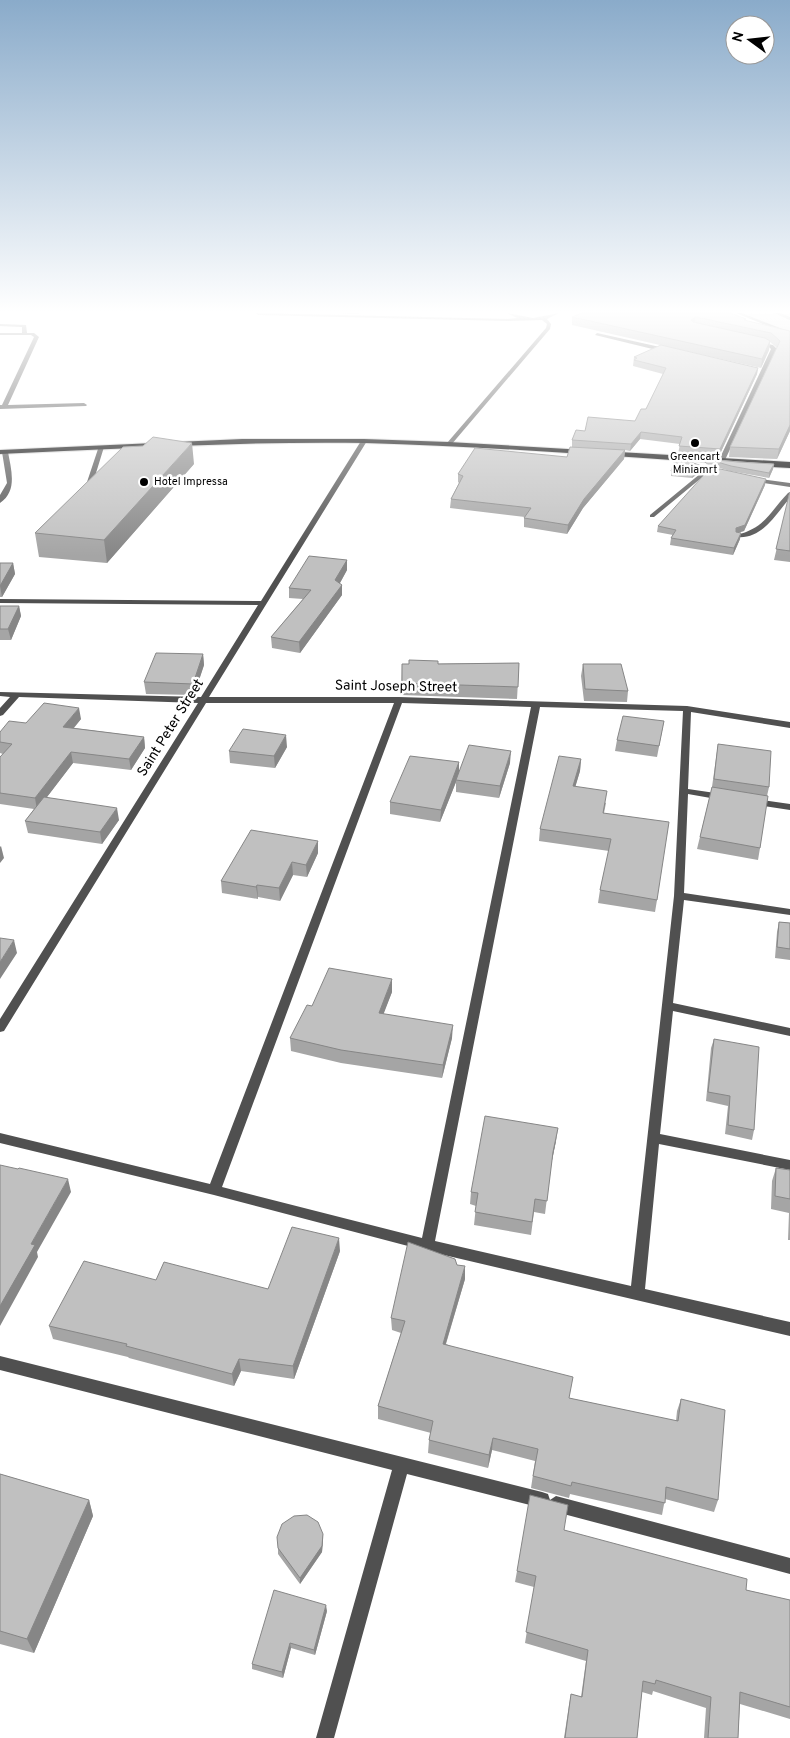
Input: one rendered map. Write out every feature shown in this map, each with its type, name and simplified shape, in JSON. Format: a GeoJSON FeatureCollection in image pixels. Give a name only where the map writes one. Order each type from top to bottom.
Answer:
{"type":"FeatureCollection","features":[{"type":"Feature","properties":{"kind":"highway"},"geometry":{"type":"LineString","coordinates":[[2,452],[242,441],[364,441],[449,444],[790,465]]}},
{"type":"Feature","properties":{"kind":"street"},"geometry":{"type":"LineString","coordinates":[[8,394],[2,407],[84,405]]}},
{"type":"Feature","properties":{"kind":"street"},"geometry":{"type":"LineString","coordinates":[[449,444],[492,394]]}},
{"type":"Feature","properties":{"kind":"street"},"geometry":{"type":"LineString","coordinates":[[722,460],[753,394]]}},
{"type":"Feature","properties":{"kind":"street","name":"Saint Peter Street"},"geometry":{"type":"LineString","coordinates":[[0,1028],[364,441]]}},
{"type":"Feature","properties":{"kind":"street"},"geometry":{"type":"LineString","coordinates":[[82,494],[89,486],[101,447]]}},
{"type":"Feature","properties":{"kind":"street"},"geometry":{"type":"LineString","coordinates":[[0,501],[10,483],[2,452]]}},
{"type":"Feature","properties":{"kind":"street"},"geometry":{"type":"LineString","coordinates":[[672,457],[726,475]]}},
{"type":"Feature","properties":{"kind":"street"},"geometry":{"type":"LineString","coordinates":[[652,516],[708,470]]}},
{"type":"Feature","properties":{"kind":"street"},"geometry":{"type":"LineString","coordinates":[[744,479],[790,485]]}},
{"type":"Feature","properties":{"kind":"street"},"geometry":{"type":"LineString","coordinates":[[738,536],[750,535],[766,524],[790,494]]}},
{"type":"Feature","properties":{"kind":"street"},"geometry":{"type":"LineString","coordinates":[[0,601],[265,603]]}},
{"type":"Feature","properties":{"kind":"street","name":"Saint Joseph Street"},"geometry":{"type":"LineString","coordinates":[[0,694],[204,700],[399,700],[687,709],[790,725]]}},
{"type":"Feature","properties":{"kind":"street"},"geometry":{"type":"LineString","coordinates":[[0,714],[16,695]]}},
{"type":"Feature","properties":{"kind":"street"},"geometry":{"type":"LineString","coordinates":[[214,1190],[399,700]]}},
{"type":"Feature","properties":{"kind":"street"},"geometry":{"type":"LineString","coordinates":[[427,1245],[536,704]]}},
{"type":"Feature","properties":{"kind":"street"},"geometry":{"type":"LineString","coordinates":[[637,1294],[669,1006],[679,896],[687,709]]}},
{"type":"Feature","properties":{"kind":"street"},"geometry":{"type":"LineString","coordinates":[[684,791],[790,807]]}},
{"type":"Feature","properties":{"kind":"street"},"geometry":{"type":"LineString","coordinates":[[679,896],[790,912]]}},
{"type":"Feature","properties":{"kind":"street"},"geometry":{"type":"LineString","coordinates":[[669,1006],[790,1032]]}},
{"type":"Feature","properties":{"kind":"street"},"geometry":{"type":"LineString","coordinates":[[0,1138],[214,1190],[427,1245],[790,1329]]}},
{"type":"Feature","properties":{"kind":"street"},"geometry":{"type":"LineString","coordinates":[[654,1138],[790,1165]]}},
{"type":"Feature","properties":{"kind":"street"},"geometry":{"type":"LineString","coordinates":[[0,1363],[402,1464],[790,1566]]}},
{"type":"Feature","properties":{"kind":"street"},"geometry":{"type":"LineString","coordinates":[[325,1738],[402,1464]]}},
{"type":"Feature","properties":{"kind":"building"},"geometry":{"type":"Polygon","coordinates":[[[653,394],[746,394],[720,449],[679,446],[682,437],[641,432],[631,444],[572,440],[576,430],[585,431],[588,417],[635,421],[641,409],[646,409],[653,394]]]}},
{"type":"Feature","properties":{"kind":"building"},"geometry":{"type":"Polygon","coordinates":[[[755,394],[790,394],[790,425],[779,449],[730,447],[755,394]]]}},
{"type":"Feature","properties":{"kind":"building"},"geometry":{"type":"Polygon","coordinates":[[[153,437],[192,443],[104,540],[35,533],[123,447],[143,446],[153,437]]]}},
{"type":"Feature","properties":{"kind":"building"},"geometry":{"type":"Polygon","coordinates":[[[570,447],[625,450],[584,499],[568,525],[524,518],[531,508],[451,499],[463,476],[458,474],[475,448],[567,457],[570,447]]]}},
{"type":"Feature","properties":{"kind":"building"},"geometry":{"type":"Polygon","coordinates":[[[676,457],[702,466],[693,473],[671,471],[676,457]]]}},
{"type":"Feature","properties":{"kind":"building"},"geometry":{"type":"Polygon","coordinates":[[[707,459],[774,464],[769,473],[731,466],[707,459]]]}},
{"type":"Feature","properties":{"kind":"building"},"geometry":{"type":"Polygon","coordinates":[[[711,467],[766,479],[745,525],[736,528],[736,532],[741,533],[734,548],[671,538],[676,530],[658,526],[711,467]]]}},
{"type":"Feature","properties":{"kind":"building"},"geometry":{"type":"Polygon","coordinates":[[[790,493],[790,551],[776,549],[790,493]]]}},
{"type":"Feature","properties":{"kind":"building"},"geometry":{"type":"Polygon","coordinates":[[[309,556],[347,560],[335,580],[342,585],[299,642],[271,637],[311,590],[289,588],[309,556]]]}},
{"type":"Feature","properties":{"kind":"building"},"geometry":{"type":"Polygon","coordinates":[[[0,563],[13,563],[0,586],[0,563]]]}},
{"type":"Feature","properties":{"kind":"building"},"geometry":{"type":"Polygon","coordinates":[[[0,606],[19,606],[8,629],[0,629],[0,606]]]}},
{"type":"Feature","properties":{"kind":"building"},"geometry":{"type":"Polygon","coordinates":[[[156,653],[203,654],[193,684],[144,682],[156,653]]]}},
{"type":"Feature","properties":{"kind":"building"},"geometry":{"type":"Polygon","coordinates":[[[409,660],[438,661],[438,664],[519,663],[518,687],[402,683],[402,664],[409,664],[409,660]]]}},
{"type":"Feature","properties":{"kind":"building"},"geometry":{"type":"Polygon","coordinates":[[[583,664],[621,664],[628,691],[585,689],[583,664]]]}},
{"type":"Feature","properties":{"kind":"building"},"geometry":{"type":"Polygon","coordinates":[[[44,703],[79,708],[63,727],[144,737],[129,759],[71,752],[35,798],[0,793],[0,757],[12,744],[0,742],[0,732],[9,721],[26,723],[44,703]]]}},
{"type":"Feature","properties":{"kind":"building"},"geometry":{"type":"Polygon","coordinates":[[[623,716],[664,721],[659,746],[617,740],[623,716]]]}},
{"type":"Feature","properties":{"kind":"building"},"geometry":{"type":"Polygon","coordinates":[[[243,729],[286,735],[274,756],[229,751],[243,729]]]}},
{"type":"Feature","properties":{"kind":"building"},"geometry":{"type":"Polygon","coordinates":[[[718,744],[771,751],[769,787],[714,779],[718,744]]]}},
{"type":"Feature","properties":{"kind":"building"},"geometry":{"type":"Polygon","coordinates":[[[469,745],[511,751],[500,786],[456,780],[469,745]]]}},
{"type":"Feature","properties":{"kind":"building"},"geometry":{"type":"Polygon","coordinates":[[[410,756],[459,762],[441,810],[390,802],[410,756]]]}},
{"type":"Feature","properties":{"kind":"building"},"geometry":{"type":"Polygon","coordinates":[[[559,756],[581,759],[573,786],[607,791],[603,813],[669,822],[657,900],[600,890],[611,839],[540,829],[559,756]]]}},
{"type":"Feature","properties":{"kind":"building"},"geometry":{"type":"Polygon","coordinates":[[[712,787],[768,796],[760,848],[700,837],[712,787]]]}},
{"type":"Feature","properties":{"kind":"building"},"geometry":{"type":"Polygon","coordinates":[[[44,797],[117,808],[100,832],[25,821],[44,797]]]}},
{"type":"Feature","properties":{"kind":"building"},"geometry":{"type":"Polygon","coordinates":[[[251,830],[318,841],[306,865],[292,862],[279,888],[257,885],[256,887],[221,881],[251,830]]]}},
{"type":"Feature","properties":{"kind":"building"},"geometry":{"type":"Polygon","coordinates":[[[779,922],[790,923],[790,949],[777,947],[779,922]]]}},
{"type":"Feature","properties":{"kind":"building"},"geometry":{"type":"Polygon","coordinates":[[[0,938],[14,940],[0,962],[0,938]]]}},
{"type":"Feature","properties":{"kind":"building"},"geometry":{"type":"Polygon","coordinates":[[[329,968],[392,979],[379,1013],[453,1025],[443,1065],[341,1050],[290,1038],[307,1005],[312,1006],[329,968]]]}},
{"type":"Feature","properties":{"kind":"building"},"geometry":{"type":"Polygon","coordinates":[[[714,1039],[759,1047],[754,1130],[728,1125],[730,1096],[708,1092],[714,1039]]]}},
{"type":"Feature","properties":{"kind":"building"},"geometry":{"type":"Polygon","coordinates":[[[485,1116],[558,1128],[547,1201],[535,1199],[532,1222],[475,1212],[478,1193],[471,1192],[485,1116]]]}},
{"type":"Feature","properties":{"kind":"building"},"geometry":{"type":"Polygon","coordinates":[[[0,1165],[68,1179],[31,1244],[35,1245],[0,1306],[0,1165]]]}},
{"type":"Feature","properties":{"kind":"building"},"geometry":{"type":"Polygon","coordinates":[[[776,1168],[790,1170],[790,1199],[775,1196],[776,1168]]]}},
{"type":"Feature","properties":{"kind":"building"},"geometry":{"type":"Polygon","coordinates":[[[292,1227],[339,1238],[293,1366],[239,1359],[232,1374],[126,1346],[127,1344],[49,1326],[84,1261],[156,1280],[164,1262],[268,1289],[292,1227]]]}},
{"type":"Feature","properties":{"kind":"building"},"geometry":{"type":"Polygon","coordinates":[[[408,1242],[455,1259],[457,1265],[465,1266],[443,1344],[573,1377],[569,1398],[678,1421],[681,1399],[725,1410],[718,1500],[666,1487],[665,1503],[572,1482],[571,1486],[533,1476],[538,1449],[493,1438],[489,1455],[429,1440],[433,1421],[378,1406],[405,1321],[391,1318],[408,1242]]]}},
{"type":"Feature","properties":{"kind":"building"},"geometry":{"type":"Polygon","coordinates":[[[0,1474],[89,1500],[27,1639],[0,1631],[0,1474]]]}},
{"type":"Feature","properties":{"kind":"building"},"geometry":{"type":"Polygon","coordinates":[[[530,1495],[568,1505],[564,1530],[747,1579],[746,1590],[790,1600],[790,1707],[740,1692],[738,1738],[708,1738],[711,1697],[656,1680],[655,1684],[643,1681],[637,1738],[565,1738],[571,1694],[582,1697],[588,1650],[526,1632],[536,1576],[517,1571],[530,1495]]]}},
{"type":"Feature","properties":{"kind":"building"},"geometry":{"type":"Polygon","coordinates":[[[307,1515],[318,1522],[323,1534],[322,1546],[300,1578],[278,1548],[277,1537],[282,1524],[294,1516],[307,1515]]]}},
{"type":"Feature","properties":{"kind":"building"},"geometry":{"type":"Polygon","coordinates":[[[274,1590],[326,1605],[314,1650],[290,1643],[282,1672],[252,1664],[274,1590]]]}},
{"type":"Feature","properties":{"kind":"place","name":"Greencart Miniamrt"},"geometry":{"type":"Point","coordinates":[695,443]}},
{"type":"Feature","properties":{"kind":"place","name":"Hotel Impressa"},"geometry":{"type":"Point","coordinates":[144,482]}}]}
